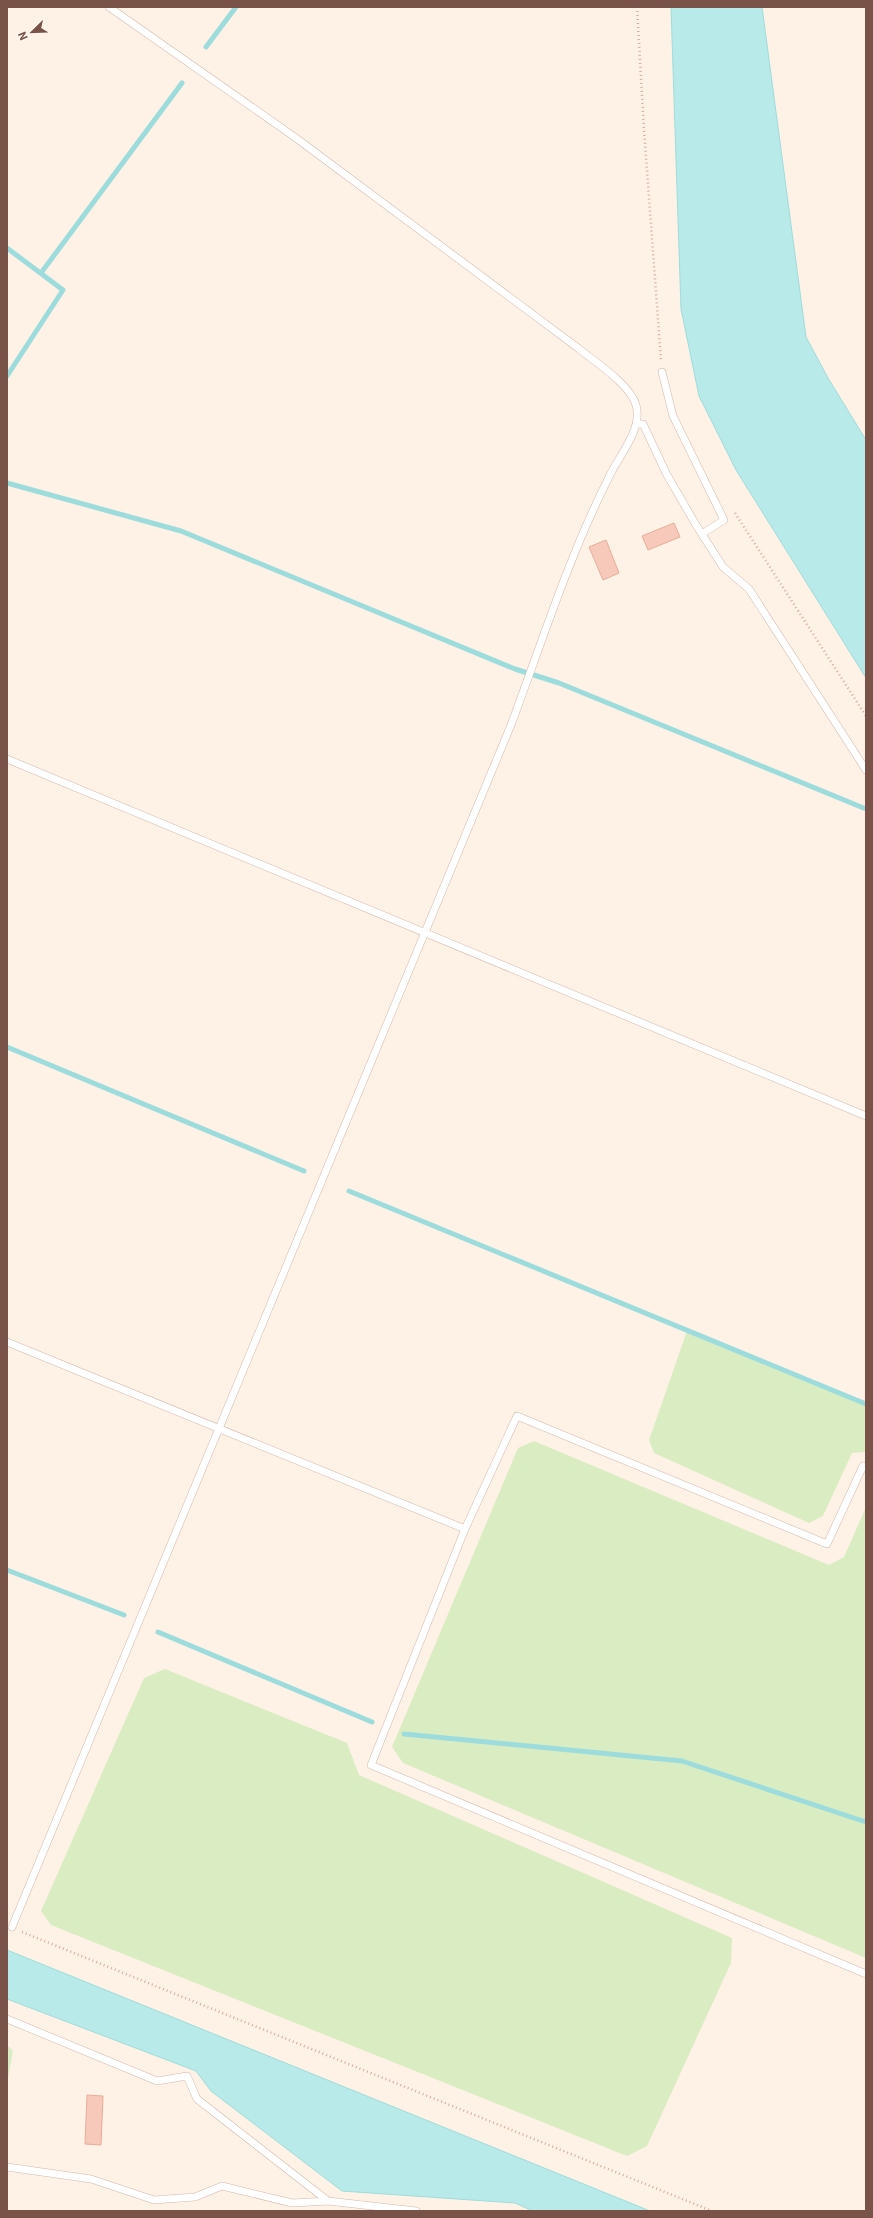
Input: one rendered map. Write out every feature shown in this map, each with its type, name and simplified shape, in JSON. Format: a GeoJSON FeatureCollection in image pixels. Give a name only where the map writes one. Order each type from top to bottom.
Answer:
{"type":"FeatureCollection","features":[{"type":"Feature","properties":{"kind":"lane"},"geometry":{"type":"LineString","coordinates":[[12,1927],[520,702],[579,539],[636,424],[636,405],[631,395],[620,382],[578,348],[296,138],[109,7]]}},
{"type":"Feature","properties":{"kind":"lane"},"geometry":{"type":"LineString","coordinates":[[662,372],[673,416],[724,520],[702,534]]}},
{"type":"Feature","properties":{"kind":"lane"},"geometry":{"type":"LineString","coordinates":[[636,424],[643,424],[666,473],[723,567],[749,589],[866,770]]}},
{"type":"Feature","properties":{"kind":"lane"},"geometry":{"type":"LineString","coordinates":[[7,759],[866,1116]]}},
{"type":"Feature","properties":{"kind":"lane"},"geometry":{"type":"LineString","coordinates":[[7,1342],[465,1528]]}},
{"type":"Feature","properties":{"kind":"lane"},"geometry":{"type":"LineString","coordinates":[[866,1468],[863,1466],[827,1544],[517,1416],[465,1528],[371,1765],[866,1974]]}},
{"type":"Feature","properties":{"kind":"lane"},"geometry":{"type":"LineString","coordinates":[[7,2019],[157,2081],[187,2076],[197,2099],[328,2201]]}},
{"type":"Feature","properties":{"kind":"lane"},"geometry":{"type":"LineString","coordinates":[[7,2167],[91,2179],[154,2200],[195,2196],[222,2186],[292,2203],[328,2201],[416,2211]]}},
{"type":"Feature","properties":{"kind":"path"},"geometry":{"type":"LineString","coordinates":[[637,7],[644,130],[662,372]]}},
{"type":"Feature","properties":{"kind":"path"},"geometry":{"type":"LineString","coordinates":[[734,512],[866,716]]}},
{"type":"Feature","properties":{"kind":"path"},"geometry":{"type":"LineString","coordinates":[[12,1927],[712,2211]]}},
{"type":"Feature","properties":{"kind":"green space"},"geometry":{"type":"Polygon","coordinates":[[[687,1331],[866,1404],[866,1452],[852,1453],[823,1516],[809,1523],[654,1453],[649,1440],[687,1331]]]}},
{"type":"Feature","properties":{"kind":"green space"},"geometry":{"type":"Polygon","coordinates":[[[534,1441],[829,1565],[844,1557],[866,1507],[866,1958],[403,1763],[392,1747],[518,1448],[534,1441]]]}},
{"type":"Feature","properties":{"kind":"green space"},"geometry":{"type":"Polygon","coordinates":[[[165,1669],[347,1743],[359,1775],[732,1938],[731,1963],[647,2146],[627,2156],[51,1925],[41,1911],[144,1678],[165,1669]]]}},
{"type":"Feature","properties":{"kind":"green space"},"geometry":{"type":"Polygon","coordinates":[[[7,2045],[13,2051],[7,2084],[7,2045]]]}},
{"type":"Feature","properties":{"kind":"water"},"geometry":{"type":"Polygon","coordinates":[[[671,7],[762,7],[806,337],[828,378],[866,440],[866,678],[736,470],[699,396],[681,309],[671,7]]]}},
{"type":"Feature","properties":{"kind":"water"},"geometry":{"type":"Polygon","coordinates":[[[7,1950],[650,2211],[533,2211],[515,2203],[342,2191],[211,2091],[196,2071],[7,1999],[7,1950]]]}},
{"type":"Feature","properties":{"kind":"building"},"geometry":{"type":"Polygon","coordinates":[[[674,523],[680,537],[648,550],[642,536],[674,523]]]}},
{"type":"Feature","properties":{"kind":"building"},"geometry":{"type":"Polygon","coordinates":[[[606,540],[619,573],[603,580],[589,547],[606,540]]]}},
{"type":"Feature","properties":{"kind":"building"},"geometry":{"type":"Polygon","coordinates":[[[87,2095],[103,2096],[101,2145],[85,2144],[87,2095]]]}},
{"type":"Feature","properties":{"kind":"waterway"},"geometry":{"type":"LineString","coordinates":[[206,47],[236,7]]}},
{"type":"Feature","properties":{"kind":"waterway"},"geometry":{"type":"LineString","coordinates":[[41,273],[182,83]]}},
{"type":"Feature","properties":{"kind":"waterway"},"geometry":{"type":"LineString","coordinates":[[7,248],[63,290],[7,376]]}},
{"type":"Feature","properties":{"kind":"waterway"},"geometry":{"type":"LineString","coordinates":[[7,483],[181,531],[515,669],[559,683],[866,809]]}},
{"type":"Feature","properties":{"kind":"waterway"},"geometry":{"type":"LineString","coordinates":[[7,1047],[304,1171]]}},
{"type":"Feature","properties":{"kind":"waterway"},"geometry":{"type":"LineString","coordinates":[[349,1191],[866,1404]]}},
{"type":"Feature","properties":{"kind":"waterway"},"geometry":{"type":"LineString","coordinates":[[7,1570],[124,1615]]}},
{"type":"Feature","properties":{"kind":"waterway"},"geometry":{"type":"LineString","coordinates":[[158,1632],[372,1722]]}},
{"type":"Feature","properties":{"kind":"waterway"},"geometry":{"type":"LineString","coordinates":[[404,1734],[682,1761],[866,1822]]}}]}
